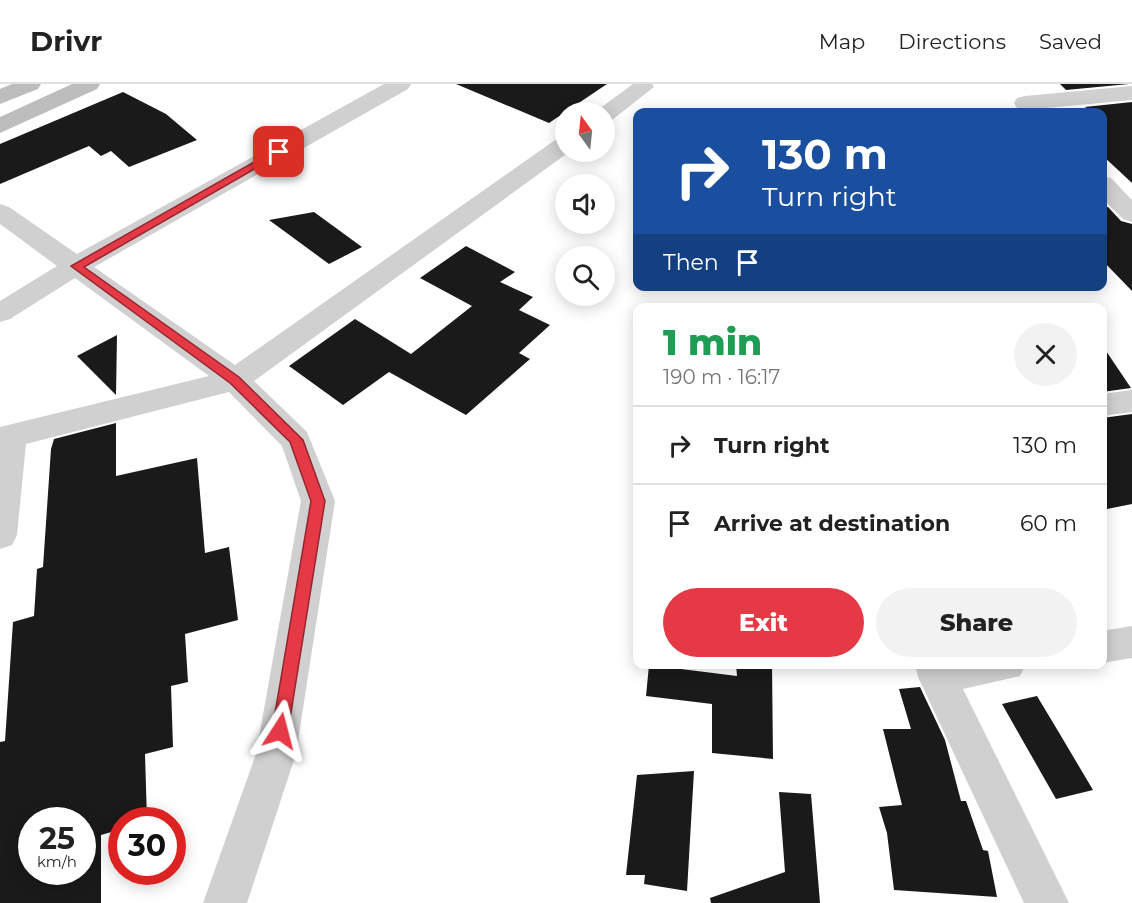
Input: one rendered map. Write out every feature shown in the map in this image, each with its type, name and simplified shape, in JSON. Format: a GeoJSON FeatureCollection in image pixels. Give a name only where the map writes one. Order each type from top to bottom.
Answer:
{"type":"FeatureCollection","features":[{"type":"Feature","properties":{"kind":"main road"},"geometry":{"type":"LineString","coordinates":[[0,97],[30,84]]}},
{"type":"Feature","properties":{"kind":"main road"},"geometry":{"type":"LineString","coordinates":[[0,126],[89,84]]}},
{"type":"Feature","properties":{"kind":"street"},"geometry":{"type":"LineString","coordinates":[[0,313],[76,266],[400,84]]}},
{"type":"Feature","properties":{"kind":"street"},"geometry":{"type":"LineString","coordinates":[[615,107],[643,87]]}},
{"type":"Feature","properties":{"kind":"street"},"geometry":{"type":"LineString","coordinates":[[1024,102],[1132,93]]}},
{"type":"Feature","properties":{"kind":"street"},"geometry":{"type":"LineString","coordinates":[[0,535],[6,438],[235,380],[555,151]]}},
{"type":"Feature","properties":{"kind":"street"},"geometry":{"type":"LineString","coordinates":[[1107,188],[1132,214]]}},
{"type":"Feature","properties":{"kind":"street"},"geometry":{"type":"LineString","coordinates":[[0,212],[235,380],[296,440],[318,501],[276,754],[225,903]]}},
{"type":"Feature","properties":{"kind":"street"},"geometry":{"type":"LineString","coordinates":[[1107,404],[1132,401]]}},
{"type":"Feature","properties":{"kind":"street"},"geometry":{"type":"LineString","coordinates":[[1107,646],[1132,642]]}},
{"type":"Feature","properties":{"kind":"street"},"geometry":{"type":"LineString","coordinates":[[956,669],[936,671],[1047,903]]}},
{"type":"Feature","properties":{"kind":"building"},"geometry":{"type":"Polygon","coordinates":[[[456,84],[607,84],[580,102],[555,102],[555,119],[549,123],[456,84]]]}},
{"type":"Feature","properties":{"kind":"building"},"geometry":{"type":"Polygon","coordinates":[[[1060,84],[1129,84],[1066,90],[1060,84]]]}},
{"type":"Feature","properties":{"kind":"building"},"geometry":{"type":"Polygon","coordinates":[[[123,92],[166,114],[197,140],[129,167],[111,151],[101,156],[89,146],[0,184],[0,144],[123,92]]]}},
{"type":"Feature","properties":{"kind":"building"},"geometry":{"type":"Polygon","coordinates":[[[1132,102],[1132,183],[1107,160],[1107,108],[1085,107],[1132,102]]]}},
{"type":"Feature","properties":{"kind":"building"},"geometry":{"type":"Polygon","coordinates":[[[1107,207],[1121,221],[1132,224],[1132,291],[1107,265],[1107,207]]]}},
{"type":"Feature","properties":{"kind":"building"},"geometry":{"type":"Polygon","coordinates":[[[314,212],[362,247],[329,264],[269,220],[314,212]]]}},
{"type":"Feature","properties":{"kind":"building"},"geometry":{"type":"Polygon","coordinates":[[[466,246],[515,272],[500,282],[533,297],[519,310],[550,325],[519,353],[530,359],[466,415],[389,372],[343,405],[289,366],[355,319],[411,354],[472,306],[420,278],[466,246]]]}},
{"type":"Feature","properties":{"kind":"building"},"geometry":{"type":"Polygon","coordinates":[[[117,335],[116,395],[77,356],[117,335]]]}},
{"type":"Feature","properties":{"kind":"building"},"geometry":{"type":"Polygon","coordinates":[[[1107,352],[1131,388],[1107,391],[1107,352]]]}},
{"type":"Feature","properties":{"kind":"building"},"geometry":{"type":"Polygon","coordinates":[[[1132,414],[1132,504],[1107,509],[1107,417],[1132,414]]]}},
{"type":"Feature","properties":{"kind":"building"},"geometry":{"type":"Polygon","coordinates":[[[116,423],[116,476],[197,458],[205,553],[229,547],[238,620],[185,634],[188,682],[171,686],[173,747],[145,754],[147,807],[108,807],[108,833],[101,835],[101,903],[0,903],[0,742],[5,741],[13,622],[34,616],[37,569],[43,567],[51,449],[54,439],[116,423]]]}},
{"type":"Feature","properties":{"kind":"building"},"geometry":{"type":"Polygon","coordinates":[[[649,669],[681,669],[737,676],[736,669],[772,669],[773,759],[712,753],[712,704],[646,696],[649,669]]]}},
{"type":"Feature","properties":{"kind":"building"},"geometry":{"type":"Polygon","coordinates":[[[920,687],[945,740],[961,801],[966,801],[983,850],[988,851],[997,897],[894,890],[887,833],[879,807],[902,805],[883,729],[911,729],[899,689],[920,687]]]}},
{"type":"Feature","properties":{"kind":"building"},"geometry":{"type":"Polygon","coordinates":[[[1037,696],[1093,790],[1056,799],[1002,704],[1037,696]]]}},
{"type":"Feature","properties":{"kind":"building"},"geometry":{"type":"Polygon","coordinates":[[[694,771],[687,891],[644,884],[645,875],[626,875],[637,775],[694,771]]]}},
{"type":"Feature","properties":{"kind":"building"},"geometry":{"type":"Polygon","coordinates":[[[779,792],[811,794],[820,903],[711,903],[710,898],[785,872],[779,792]]]}},
{"type":"Feature","properties":{"kind":"route"},"geometry":{"type":"LineString","coordinates":[[279,152],[76,266],[235,380],[296,440],[318,501],[280,731]]}}]}
